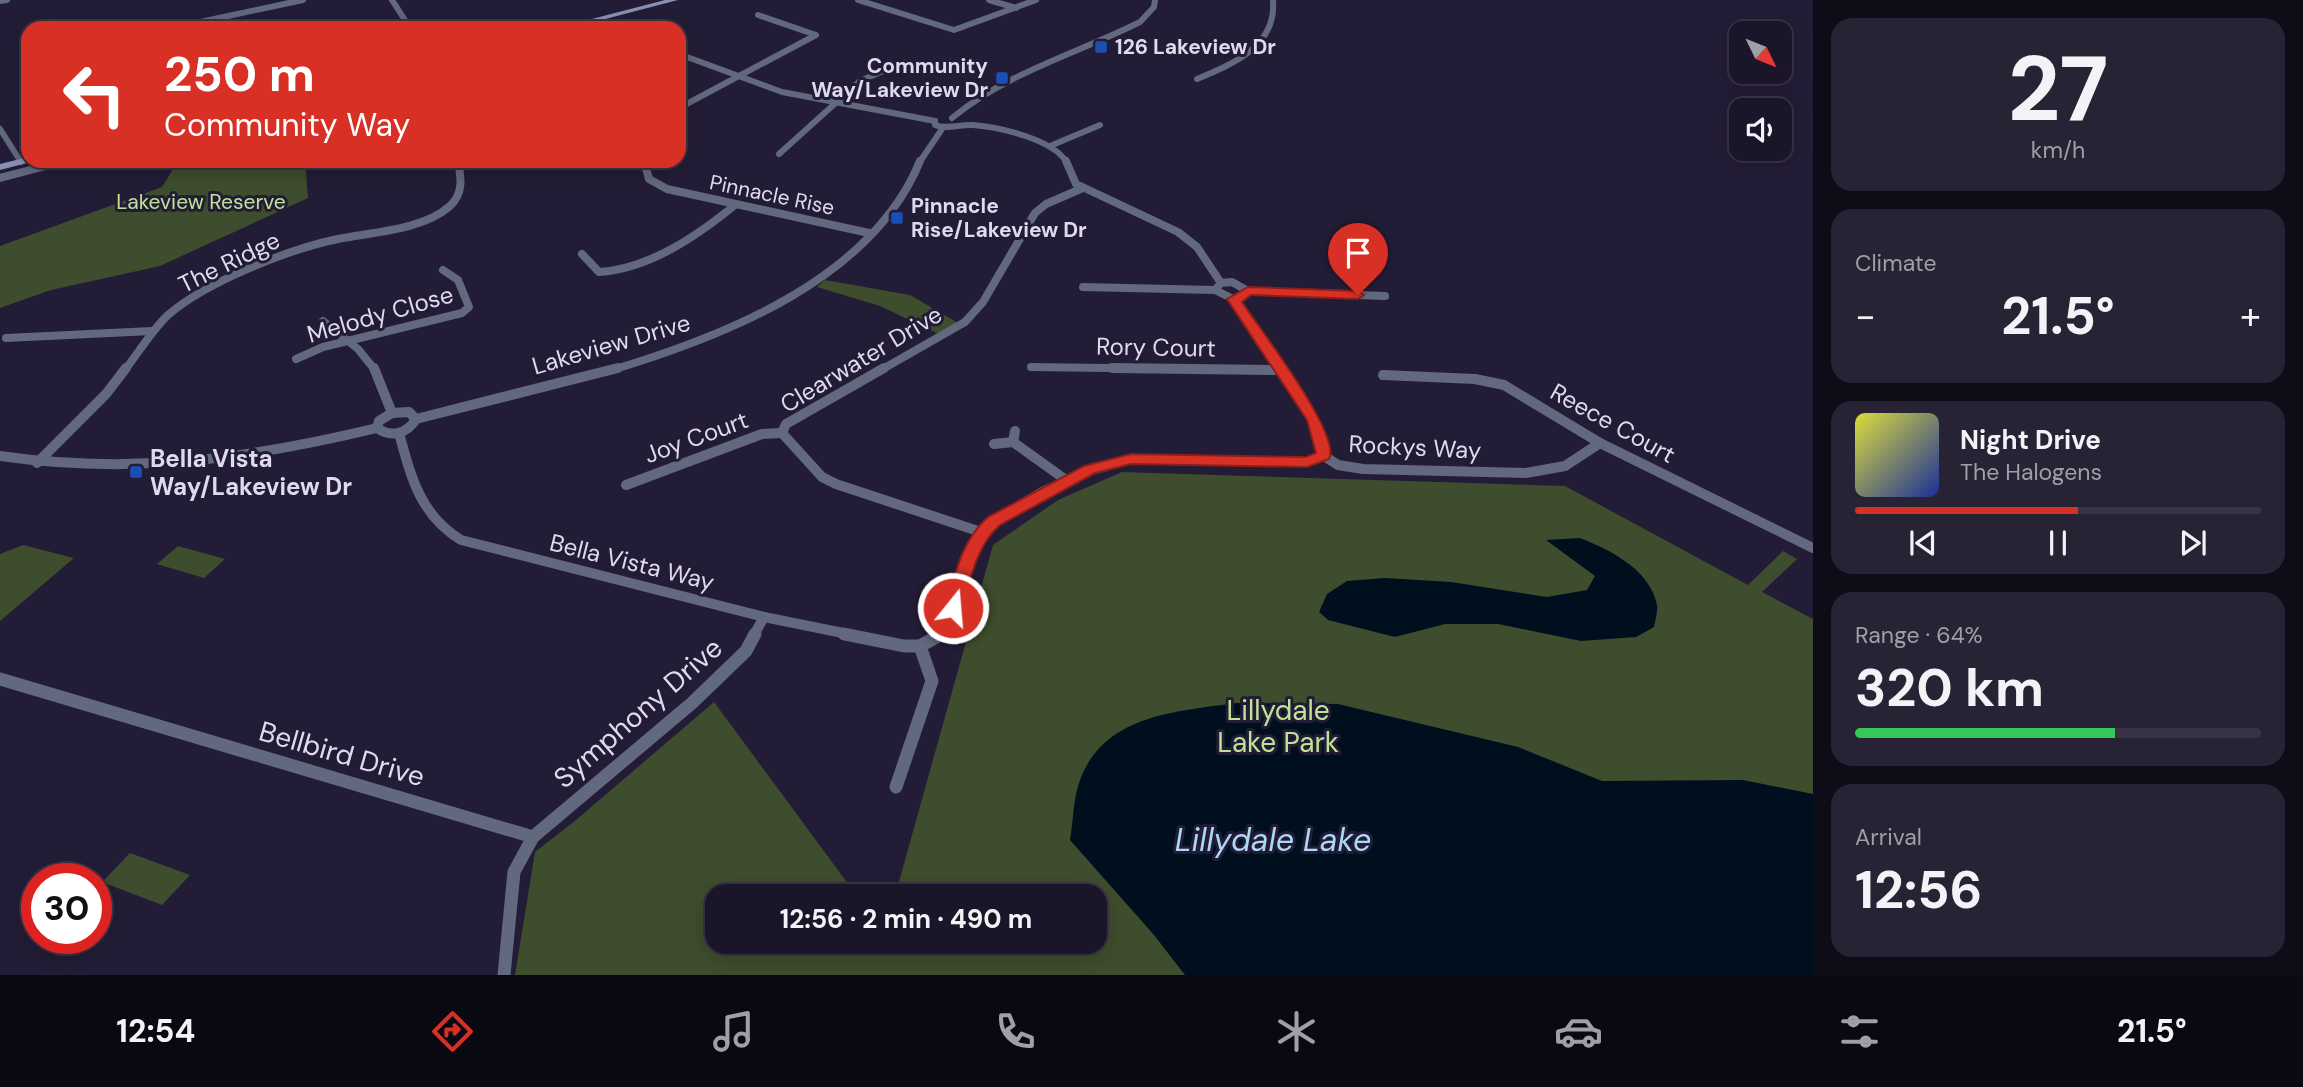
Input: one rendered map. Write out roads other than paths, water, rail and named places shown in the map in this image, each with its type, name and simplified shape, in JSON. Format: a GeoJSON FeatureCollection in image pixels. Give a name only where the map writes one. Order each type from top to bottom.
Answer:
{"type":"FeatureCollection","features":[{"type":"Feature","properties":{"kind":"main road"},"geometry":{"type":"LineString","coordinates":[[589,21],[674,0]]}},
{"type":"Feature","properties":{"kind":"main road"},"geometry":{"type":"LineString","coordinates":[[0,167],[21,162]]}},
{"type":"Feature","properties":{"kind":"street"},"geometry":{"type":"LineString","coordinates":[[0,1],[7,0]]}},
{"type":"Feature","properties":{"kind":"street"},"geometry":{"type":"LineString","coordinates":[[205,21],[303,0]]}},
{"type":"Feature","properties":{"kind":"street"},"geometry":{"type":"LineString","coordinates":[[395,0],[406,21]]}},
{"type":"Feature","properties":{"kind":"street"},"geometry":{"type":"LineString","coordinates":[[858,0],[954,30],[1036,0]]}},
{"type":"Feature","properties":{"kind":"street"},"geometry":{"type":"LineString","coordinates":[[989,0],[1016,8]]}},
{"type":"Feature","properties":{"kind":"street"},"geometry":{"type":"LineString","coordinates":[[939,125],[972,101],[1006,82],[1140,22],[1154,7],[1155,0]]}},
{"type":"Feature","properties":{"kind":"street"},"geometry":{"type":"LineString","coordinates":[[1197,79],[1244,56],[1261,41],[1271,29],[1276,14],[1273,0]]}},
{"type":"Feature","properties":{"kind":"street"},"geometry":{"type":"LineString","coordinates":[[686,103],[816,35],[758,15]]}},
{"type":"Feature","properties":{"kind":"street"},"geometry":{"type":"LineString","coordinates":[[686,57],[782,92],[939,125],[997,131],[1050,146],[1062,156],[1071,179],[1083,188],[1123,204],[1178,232],[1197,247],[1218,286],[1233,299],[1314,420],[1325,449],[1324,456]]}},
{"type":"Feature","properties":{"kind":"street"},"geometry":{"type":"LineString","coordinates":[[779,154],[860,81],[904,62]]}},
{"type":"Feature","properties":{"kind":"street"},"geometry":{"type":"LineString","coordinates":[[952,118],[958,121],[959,125]]}},
{"type":"Feature","properties":{"kind":"street","name":"Lakeview Drive"},"geometry":{"type":"LineString","coordinates":[[416,419],[646,360],[700,340],[808,286],[850,253],[902,196],[939,125]]}},
{"type":"Feature","properties":{"kind":"street"},"geometry":{"type":"LineString","coordinates":[[1050,146],[1100,125]]}},
{"type":"Feature","properties":{"kind":"street"},"geometry":{"type":"LineString","coordinates":[[0,129],[21,157]]}},
{"type":"Feature","properties":{"kind":"street"},"geometry":{"type":"LineString","coordinates":[[0,178],[38,168]]}},
{"type":"Feature","properties":{"kind":"street","name":"The Ridge"},"geometry":{"type":"LineString","coordinates":[[37,463],[106,394],[152,331],[167,316],[196,296],[259,265],[319,243],[419,222],[437,214],[451,205],[458,195],[462,180],[459,168]]}},
{"type":"Feature","properties":{"kind":"street","name":"Pinnacle Rise"},"geometry":{"type":"LineString","coordinates":[[645,168],[645,173],[655,184],[735,205],[869,233]]}},
{"type":"Feature","properties":{"kind":"street","name":"Clearwater Drive"},"geometry":{"type":"LineString","coordinates":[[981,532],[836,484],[822,477],[782,433],[786,424],[804,413],[965,322],[983,302],[1035,213],[1046,204],[1083,188]]}},
{"type":"Feature","properties":{"kind":"street"},"geometry":{"type":"LineString","coordinates":[[597,284],[604,273],[670,248],[712,224],[735,205]]}},
{"type":"Feature","properties":{"kind":"street"},"geometry":{"type":"LineString","coordinates":[[582,254],[599,272],[604,273]]}},
{"type":"Feature","properties":{"kind":"street","name":"Melody Close"},"geometry":{"type":"LineString","coordinates":[[296,359],[349,341],[462,313],[469,307],[458,281],[443,270]]}},
{"type":"Feature","properties":{"kind":"street"},"geometry":{"type":"LineString","coordinates":[[1083,287],[1242,285],[1248,291],[1385,296]]}},
{"type":"Feature","properties":{"kind":"street"},"geometry":{"type":"LineString","coordinates":[[1233,299],[1241,298],[1248,291]]}},
{"type":"Feature","properties":{"kind":"street"},"geometry":{"type":"LineString","coordinates":[[323,321],[337,336],[349,341],[382,377],[393,413]]}},
{"type":"Feature","properties":{"kind":"street"},"geometry":{"type":"LineString","coordinates":[[6,338],[152,331]]}},
{"type":"Feature","properties":{"kind":"street","name":"Rory Court"},"geometry":{"type":"LineString","coordinates":[[1031,367],[1280,370]]}},
{"type":"Feature","properties":{"kind":"street","name":"Reece Court"},"geometry":{"type":"LineString","coordinates":[[1383,375],[1491,381],[1517,392],[1564,425],[1813,548]]}},
{"type":"Feature","properties":{"kind":"street"},"geometry":{"type":"LineString","coordinates":[[0,457],[78,467],[170,466],[286,449],[377,428],[384,433],[399,433],[412,427],[416,419],[410,412],[393,413],[379,421],[377,428]]}},
{"type":"Feature","properties":{"kind":"street","name":"Bella Vista Way"},"geometry":{"type":"LineString","coordinates":[[399,433],[430,519],[452,536],[485,547],[764,617],[904,646],[920,646]]}},
{"type":"Feature","properties":{"kind":"street","name":"Joy Court"},"geometry":{"type":"LineString","coordinates":[[626,485],[762,434],[782,433]]}},
{"type":"Feature","properties":{"kind":"street"},"geometry":{"type":"LineString","coordinates":[[994,444],[1014,436],[1066,480]]}},
{"type":"Feature","properties":{"kind":"street","name":"Rockys Way"},"geometry":{"type":"LineString","coordinates":[[981,532],[994,521],[1066,480],[1109,463],[1131,459],[1307,462],[1324,456],[1338,465],[1363,469],[1526,473],[1565,466],[1600,443]]}},
{"type":"Feature","properties":{"kind":"street"},"geometry":{"type":"LineString","coordinates":[[896,787],[932,681],[928,662],[920,646],[945,632],[973,545],[981,532]]}},
{"type":"Feature","properties":{"kind":"street","name":"Symphony Drive"},"geometry":{"type":"LineString","coordinates":[[533,837],[692,703],[746,651],[764,617]]}},
{"type":"Feature","properties":{"kind":"street","name":"Bellbird Drive"},"geometry":{"type":"LineString","coordinates":[[0,679],[533,837]]}},
{"type":"Feature","properties":{"kind":"street"},"geometry":{"type":"LineString","coordinates":[[504,975],[514,872],[533,837]]}},
{"type":"Feature","properties":{"kind":"water"},"geometry":{"type":"Polygon","coordinates":[[[1580,538],[1616,555],[1646,581],[1657,605],[1654,627],[1636,637],[1581,641],[1498,624],[1445,624],[1395,637],[1328,620],[1319,612],[1327,594],[1347,581],[1385,578],[1451,582],[1547,597],[1587,590],[1595,576],[1546,540],[1580,538]]]}},
{"type":"Feature","properties":{"kind":"water","name":"Lillydale Lake"},"geometry":{"type":"Polygon","coordinates":[[[1236,703],[1338,704],[1518,747],[1602,781],[1743,780],[1813,794],[1813,975],[1185,975],[1154,935],[1070,840],[1075,799],[1089,762],[1103,744],[1121,731],[1164,714],[1236,703]]]}},
{"type":"Feature","properties":{"kind":"place","name":"126 Lakeview Dr"},"geometry":{"type":"Point","coordinates":[1101,47]}},
{"type":"Feature","properties":{"kind":"place","name":"Community Way/Lakeview Dr"},"geometry":{"type":"Point","coordinates":[1002,78]}},
{"type":"Feature","properties":{"kind":"place","name":"Pinnacle Rise/Lakeview Dr"},"geometry":{"type":"Point","coordinates":[897,218]}},
{"type":"Feature","properties":{"kind":"place","name":"Bella Vista Way/Lakeview Dr"},"geometry":{"type":"Point","coordinates":[136,472]}},
{"type":"Feature","properties":{"kind":"park label","name":"Lakeview Reserve"},"geometry":{"type":"Point","coordinates":[201,202]}},
{"type":"Feature","properties":{"kind":"park label","name":"Lillydale Lake Park"},"geometry":{"type":"Point","coordinates":[1278,726]}}]}
